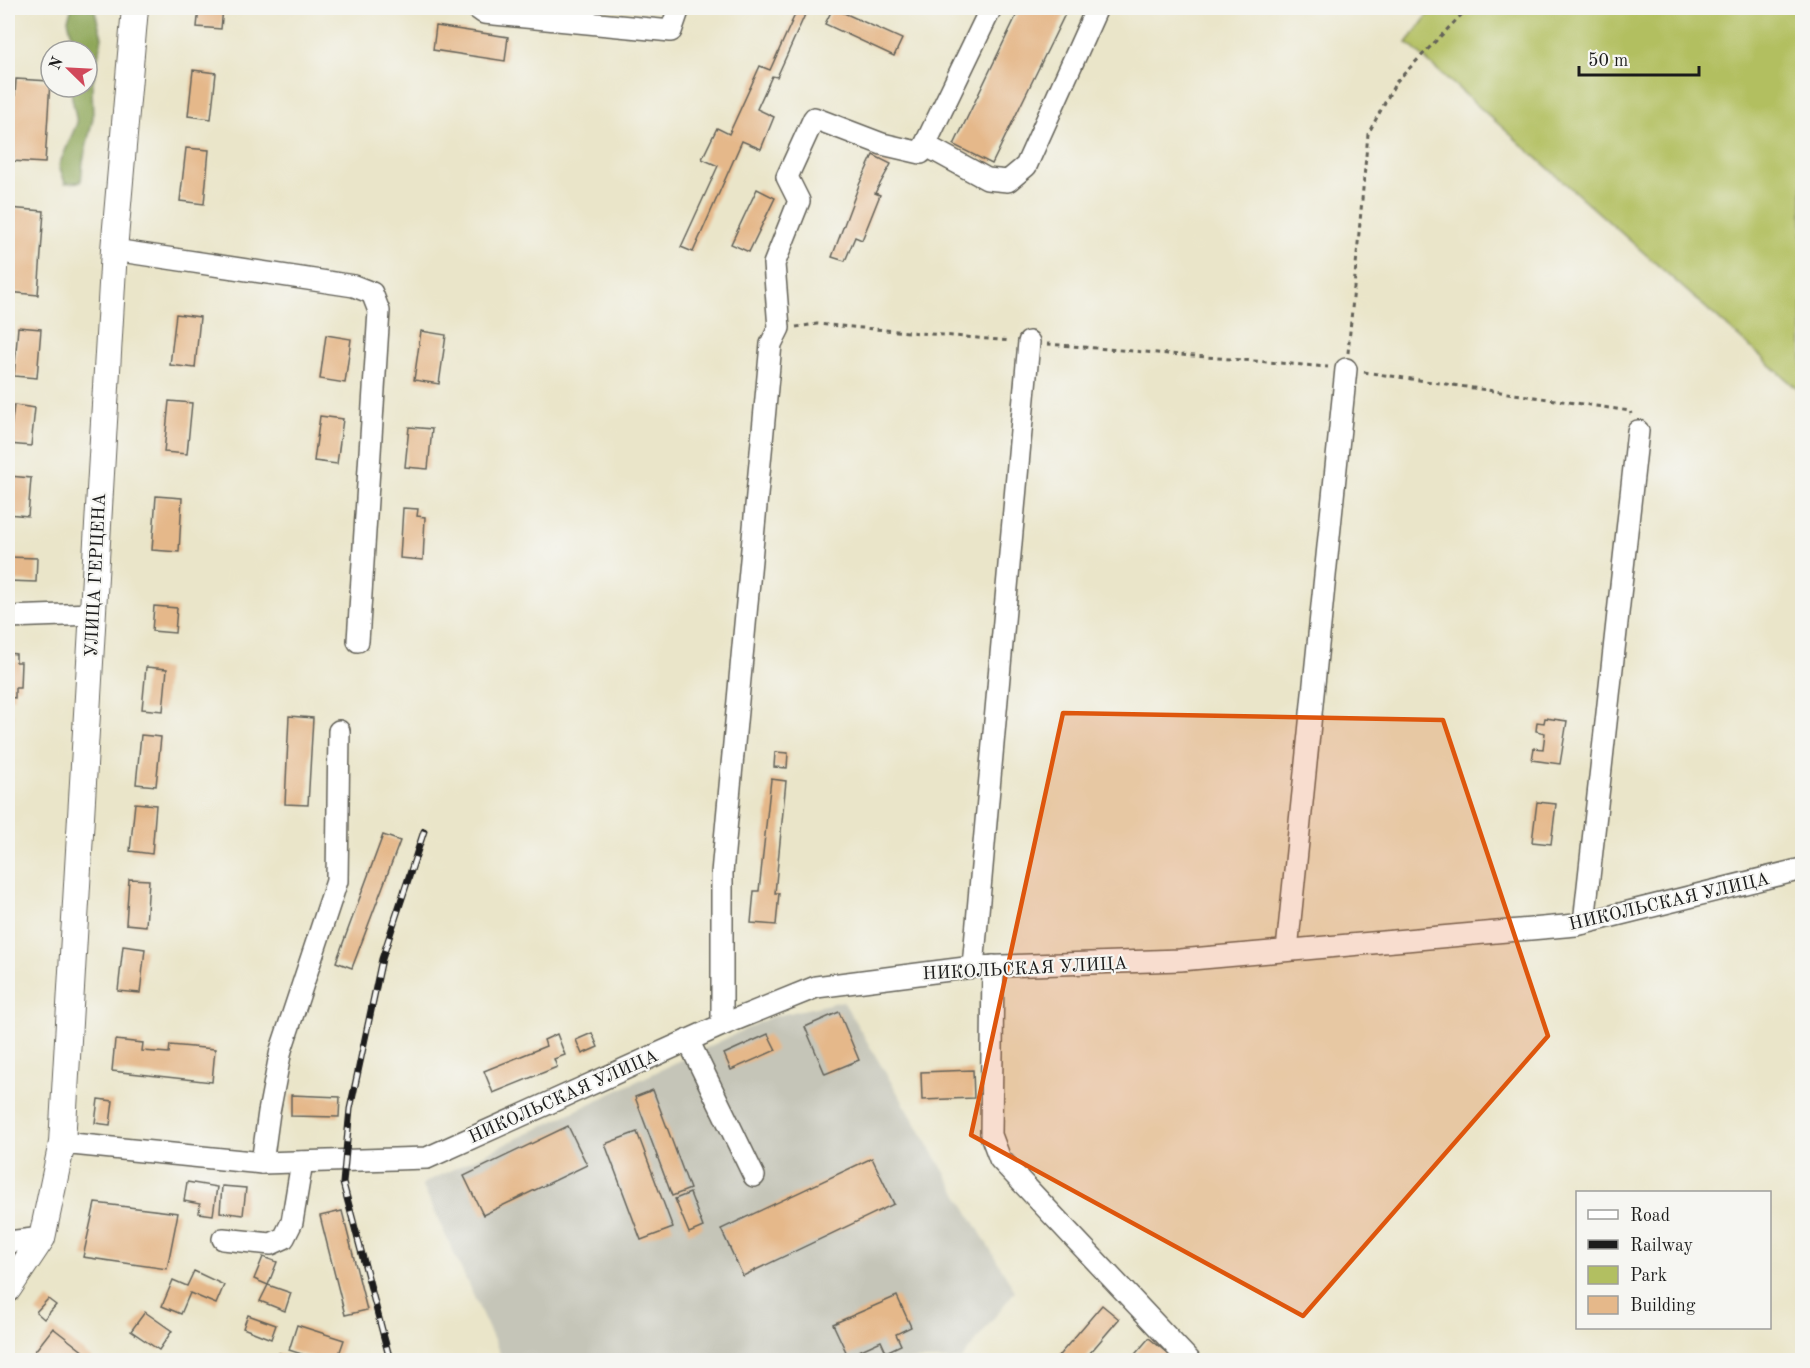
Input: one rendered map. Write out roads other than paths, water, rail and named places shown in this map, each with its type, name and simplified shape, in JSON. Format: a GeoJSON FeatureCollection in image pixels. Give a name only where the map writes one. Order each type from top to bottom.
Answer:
{"type":"FeatureCollection","features":[{"type":"Feature","properties":{"kind":"main road","name":"УЛИЦА ГЕРЦЕНА"},"geometry":{"type":"LineString","coordinates":[[42,1238],[62,1143],[114,250],[135,8]]}},
{"type":"Feature","properties":{"kind":"main road"},"geometry":{"type":"LineString","coordinates":[[8,1289],[42,1238]]}},
{"type":"Feature","properties":{"kind":"street"},"geometry":{"type":"LineString","coordinates":[[477,8],[484,13],[670,31],[679,8]]}},
{"type":"Feature","properties":{"kind":"street"},"geometry":{"type":"LineString","coordinates":[[722,1025],[722,873],[775,336],[774,264],[799,201],[787,177],[814,118],[882,144],[921,153],[991,8]]}},
{"type":"Feature","properties":{"kind":"street"},"geometry":{"type":"LineString","coordinates":[[925,145],[987,179],[1008,181],[1026,166],[1097,8]]}},
{"type":"Feature","properties":{"kind":"street"},"geometry":{"type":"LineString","coordinates":[[114,250],[354,286],[372,293],[379,311],[358,640]]}},
{"type":"Feature","properties":{"kind":"street"},"geometry":{"type":"LineString","coordinates":[[1029,342],[983,967],[991,1135],[1000,1159],[1189,1360]]}},
{"type":"Feature","properties":{"kind":"street"},"geometry":{"type":"LineString","coordinates":[[1287,950],[1346,369]]}},
{"type":"Feature","properties":{"kind":"street"},"geometry":{"type":"LineString","coordinates":[[1584,923],[1638,431]]}},
{"type":"Feature","properties":{"kind":"street"},"geometry":{"type":"LineString","coordinates":[[8,618],[93,614]]}},
{"type":"Feature","properties":{"kind":"street"},"geometry":{"type":"LineString","coordinates":[[262,1163],[281,1050],[337,881],[339,731]]}},
{"type":"Feature","properties":{"kind":"street","name":"НИКОЛЬСКАЯ УЛИЦА"},"geometry":{"type":"LineString","coordinates":[[62,1143],[262,1163],[427,1158],[722,1025],[816,987],[983,967],[1180,960],[1584,923],[1803,869]]}},
{"type":"Feature","properties":{"kind":"street"},"geometry":{"type":"LineString","coordinates":[[688,1040],[754,1176]]}},
{"type":"Feature","properties":{"kind":"street"},"geometry":{"type":"LineString","coordinates":[[223,1239],[272,1244],[284,1238],[292,1222],[302,1162]]}},
{"type":"Feature","properties":{"kind":"street"},"geometry":{"type":"LineString","coordinates":[[8,1242],[42,1238]]}},
{"type":"Feature","properties":{"kind":"railway"},"geometry":{"type":"LineString","coordinates":[[390,1360],[343,1183],[350,1109],[382,959],[424,831]]}}]}
